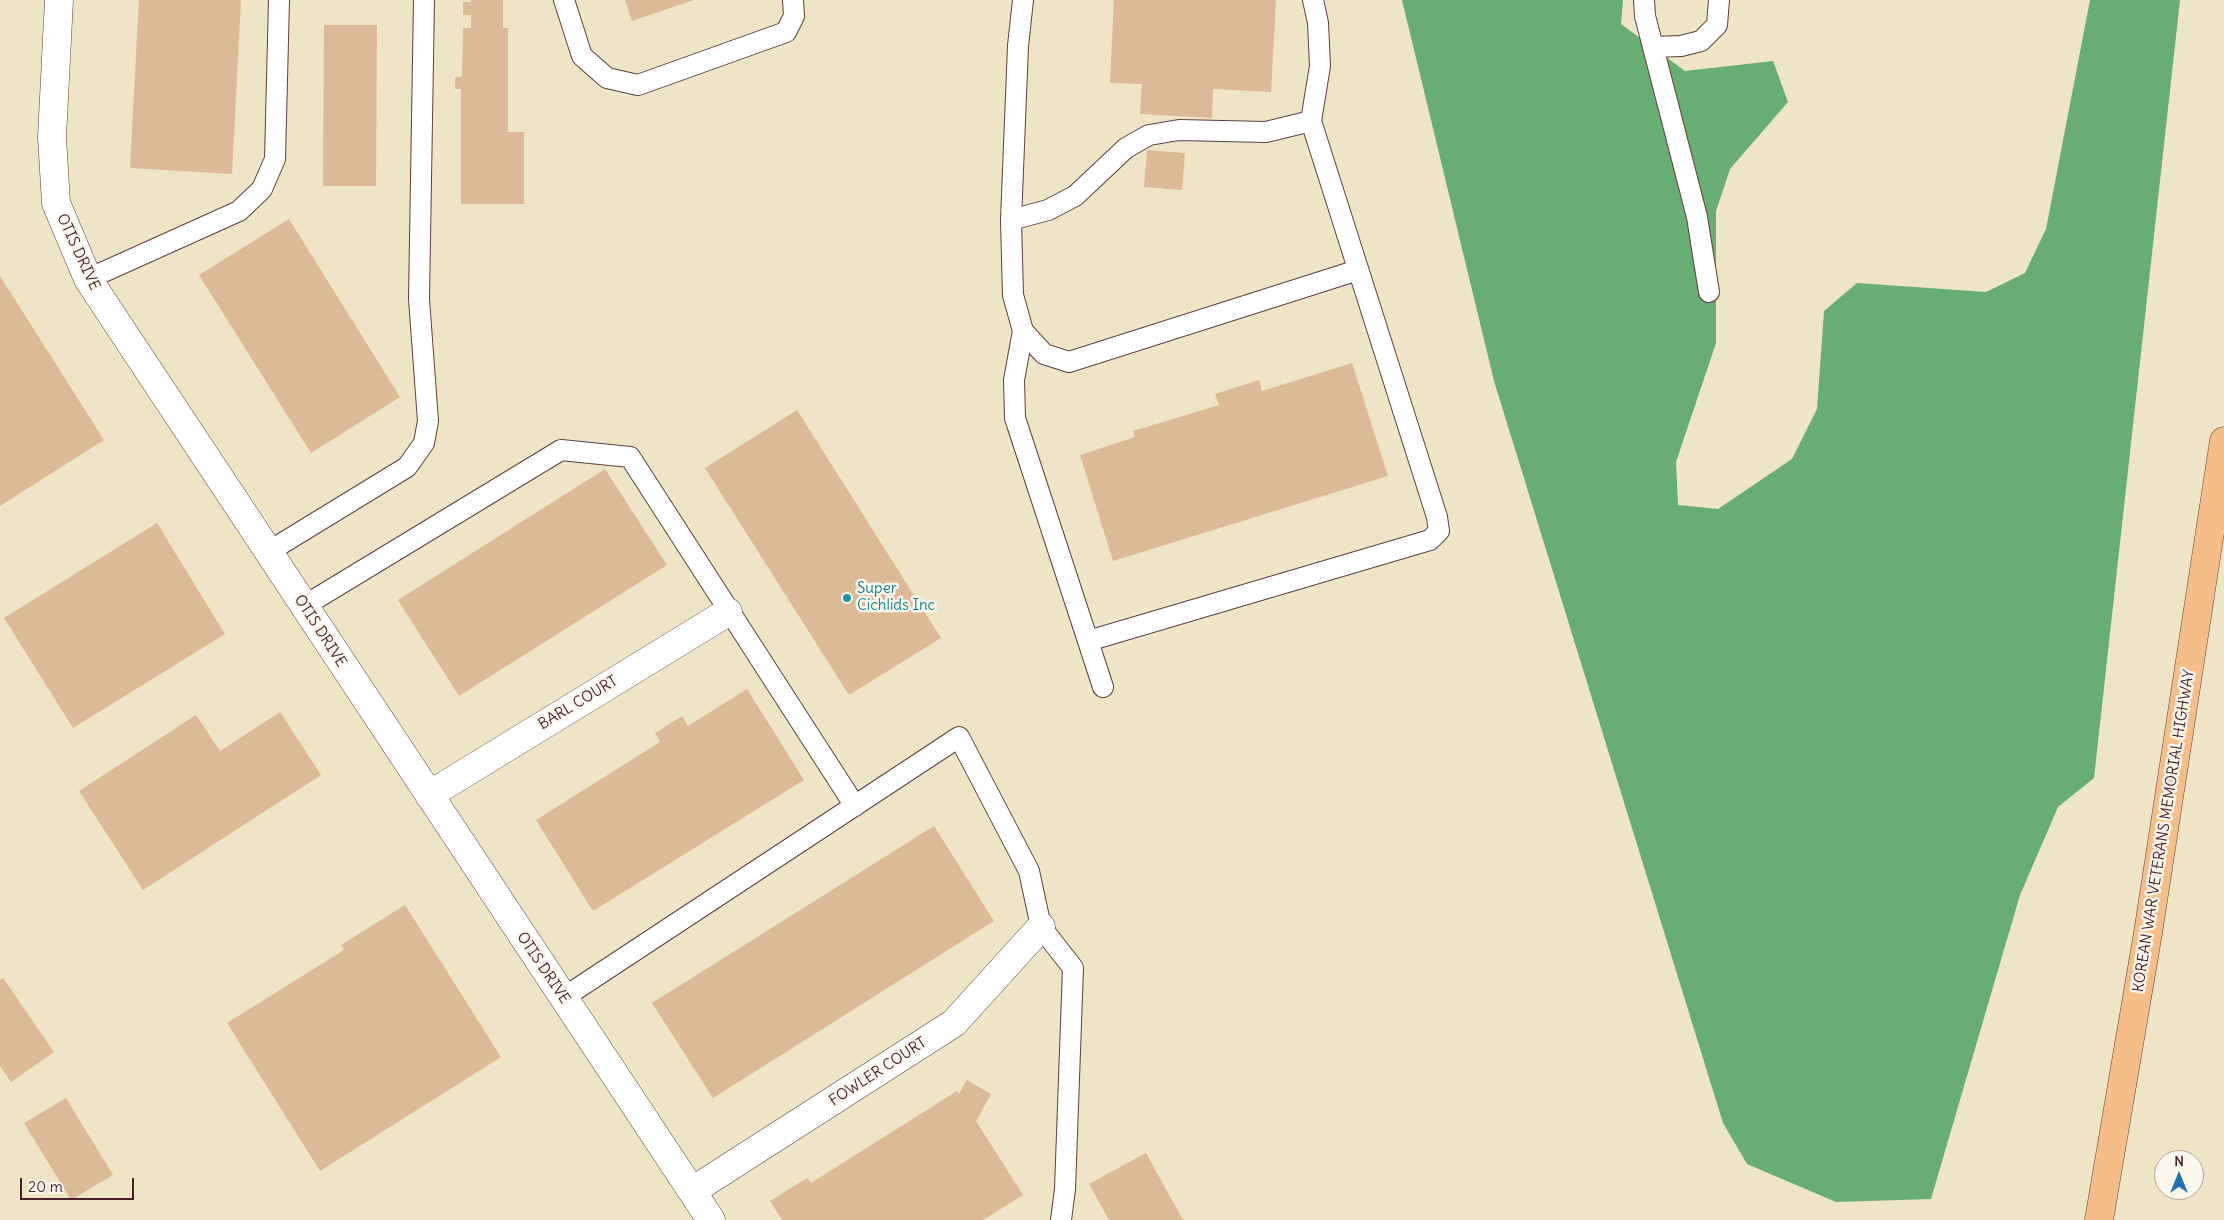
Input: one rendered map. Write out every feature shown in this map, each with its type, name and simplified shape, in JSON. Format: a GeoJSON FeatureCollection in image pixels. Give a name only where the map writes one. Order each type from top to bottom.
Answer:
{"type":"FeatureCollection","features":[{"type":"Feature","properties":{"kind":"highway","name":"KOREAN WAR VETERANS MEMORIAL HIGHWAY"},"geometry":{"type":"LineString","coordinates":[[2099,1220],[2148,933],[2224,441]]}},
{"type":"Feature","properties":{"kind":"street","name":"OTIS DRIVE"},"geometry":{"type":"LineString","coordinates":[[59,0],[52,137],[56,203],[88,279],[711,1220]]}},
{"type":"Feature","properties":{"kind":"street","name":"BARL COURT"},"geometry":{"type":"LineString","coordinates":[[428,794],[728,612]]}},
{"type":"Feature","properties":{"kind":"street","name":"FOWLER COURT"},"geometry":{"type":"LineString","coordinates":[[692,1191],[954,1023],[1041,927]]}},
{"type":"Feature","properties":{"kind":"lane"},"geometry":{"type":"LineString","coordinates":[[88,279],[239,211],[262,189],[275,159],[279,0]]}},
{"type":"Feature","properties":{"kind":"lane"},"geometry":{"type":"LineString","coordinates":[[268,552],[407,467],[424,442],[428,421],[419,299],[424,0]]}},
{"type":"Feature","properties":{"kind":"lane"},"geometry":{"type":"LineString","coordinates":[[564,0],[582,56],[607,78],[638,85],[786,32],[794,16],[792,0]]}},
{"type":"Feature","properties":{"kind":"lane"},"geometry":{"type":"LineString","coordinates":[[1023,0],[1018,46],[1011,220],[1013,295],[1024,331],[1044,354],[1069,362],[1358,270]]}},
{"type":"Feature","properties":{"kind":"lane"},"geometry":{"type":"LineString","coordinates":[[1088,641],[1430,540],[1439,530],[1437,517],[1311,121],[1320,66],[1318,23],[1313,0]]}},
{"type":"Feature","properties":{"kind":"lane"},"geometry":{"type":"LineString","coordinates":[[1644,0],[1645,16],[1697,216],[1709,292]]}},
{"type":"Feature","properties":{"kind":"lane"},"geometry":{"type":"LineString","coordinates":[[1653,47],[1681,46],[1701,41],[1716,25],[1719,0]]}},
{"type":"Feature","properties":{"kind":"lane"},"geometry":{"type":"LineString","coordinates":[[1011,220],[1048,210],[1075,196],[1126,148],[1149,136],[1179,130],[1266,132],[1311,121]]}},
{"type":"Feature","properties":{"kind":"lane"},"geometry":{"type":"LineString","coordinates":[[1024,331],[1014,380],[1015,418],[1103,687]]}},
{"type":"Feature","properties":{"kind":"lane"},"geometry":{"type":"LineString","coordinates":[[304,606],[561,450],[630,457],[728,612],[855,806]]}},
{"type":"Feature","properties":{"kind":"lane"},"geometry":{"type":"LineString","coordinates":[[563,998],[959,737],[1029,870],[1041,927],[1073,968],[1065,1189],[1061,1220]]}},
{"type":"Feature","properties":{"kind":"green space"},"geometry":{"type":"Polygon","coordinates":[[[1402,0],[1623,0],[1621,24],[1685,71],[1773,61],[1788,102],[1730,169],[1716,211],[1716,343],[1676,462],[1678,505],[1718,509],[1792,459],[1817,409],[1824,311],[1857,283],[1986,292],[2025,273],[2046,229],[2090,0],[2180,0],[2094,778],[2058,807],[2020,895],[1931,1199],[1836,1202],[1747,1164],[1723,1123],[1494,381],[1402,0]]]}},
{"type":"Feature","properties":{"kind":"building"},"geometry":{"type":"Polygon","coordinates":[[[139,0],[241,0],[232,174],[130,168],[139,0]]]}},
{"type":"Feature","properties":{"kind":"building"},"geometry":{"type":"Polygon","coordinates":[[[471,0],[503,0],[503,28],[508,28],[508,132],[524,132],[524,204],[461,204],[461,89],[455,89],[455,77],[462,77],[463,28],[471,28],[471,15],[463,15],[463,2],[471,2],[471,0]]]}},
{"type":"Feature","properties":{"kind":"building"},"geometry":{"type":"Polygon","coordinates":[[[625,0],[694,0],[632,21],[625,0]]]}},
{"type":"Feature","properties":{"kind":"building"},"geometry":{"type":"Polygon","coordinates":[[[1114,0],[1276,0],[1271,92],[1213,89],[1212,118],[1140,114],[1142,84],[1110,83],[1114,0]]]}},
{"type":"Feature","properties":{"kind":"building"},"geometry":{"type":"Polygon","coordinates":[[[324,25],[377,25],[376,186],[323,186],[324,25]]]}},
{"type":"Feature","properties":{"kind":"building"},"geometry":{"type":"Polygon","coordinates":[[[1147,150],[1185,153],[1182,190],[1144,187],[1147,150]]]}},
{"type":"Feature","properties":{"kind":"building"},"geometry":{"type":"Polygon","coordinates":[[[289,219],[400,397],[311,453],[199,275],[289,219]]]}},
{"type":"Feature","properties":{"kind":"building"},"geometry":{"type":"Polygon","coordinates":[[[0,276],[104,440],[0,506],[0,276]]]}},
{"type":"Feature","properties":{"kind":"building"},"geometry":{"type":"Polygon","coordinates":[[[1352,363],[1388,476],[1113,561],[1080,455],[1135,437],[1133,431],[1219,405],[1215,394],[1259,380],[1262,391],[1352,363]]]}},
{"type":"Feature","properties":{"kind":"building"},"geometry":{"type":"Polygon","coordinates":[[[797,410],[941,638],[849,695],[705,468],[797,410]]]}},
{"type":"Feature","properties":{"kind":"building"},"geometry":{"type":"Polygon","coordinates":[[[605,469],[667,565],[459,696],[398,600],[605,469]]]}},
{"type":"Feature","properties":{"kind":"building"},"geometry":{"type":"Polygon","coordinates":[[[157,523],[225,634],[73,728],[4,618],[157,523]]]}},
{"type":"Feature","properties":{"kind":"building"},"geometry":{"type":"Polygon","coordinates":[[[747,689],[804,780],[593,911],[536,820],[660,742],[655,733],[682,716],[688,726],[747,689]]]}},
{"type":"Feature","properties":{"kind":"building"},"geometry":{"type":"Polygon","coordinates":[[[280,712],[321,775],[143,890],[79,791],[196,715],[220,751],[280,712]]]}},
{"type":"Feature","properties":{"kind":"building"},"geometry":{"type":"Polygon","coordinates":[[[934,826],[994,921],[713,1098],[652,1003],[934,826]]]}},
{"type":"Feature","properties":{"kind":"building"},"geometry":{"type":"Polygon","coordinates":[[[405,905],[501,1057],[320,1171],[227,1023],[344,950],[341,945],[405,905]]]}},
{"type":"Feature","properties":{"kind":"building"},"geometry":{"type":"Polygon","coordinates":[[[3,978],[54,1052],[11,1082],[0,1066],[0,980],[3,978]]]}},
{"type":"Feature","properties":{"kind":"building"},"geometry":{"type":"Polygon","coordinates":[[[967,1080],[991,1094],[976,1121],[1023,1195],[983,1220],[782,1220],[770,1201],[807,1178],[811,1183],[957,1091],[959,1094],[967,1080]]]}},
{"type":"Feature","properties":{"kind":"building"},"geometry":{"type":"Polygon","coordinates":[[[66,1098],[113,1175],[71,1200],[24,1123],[66,1098]]]}},
{"type":"Feature","properties":{"kind":"building"},"geometry":{"type":"Polygon","coordinates":[[[1146,1153],[1183,1220],[1109,1220],[1089,1184],[1146,1153]]]}},
{"type":"Feature","properties":{"kind":"place","name":"Super Cichlids Inc"},"geometry":{"type":"Point","coordinates":[847,598]}}]}
